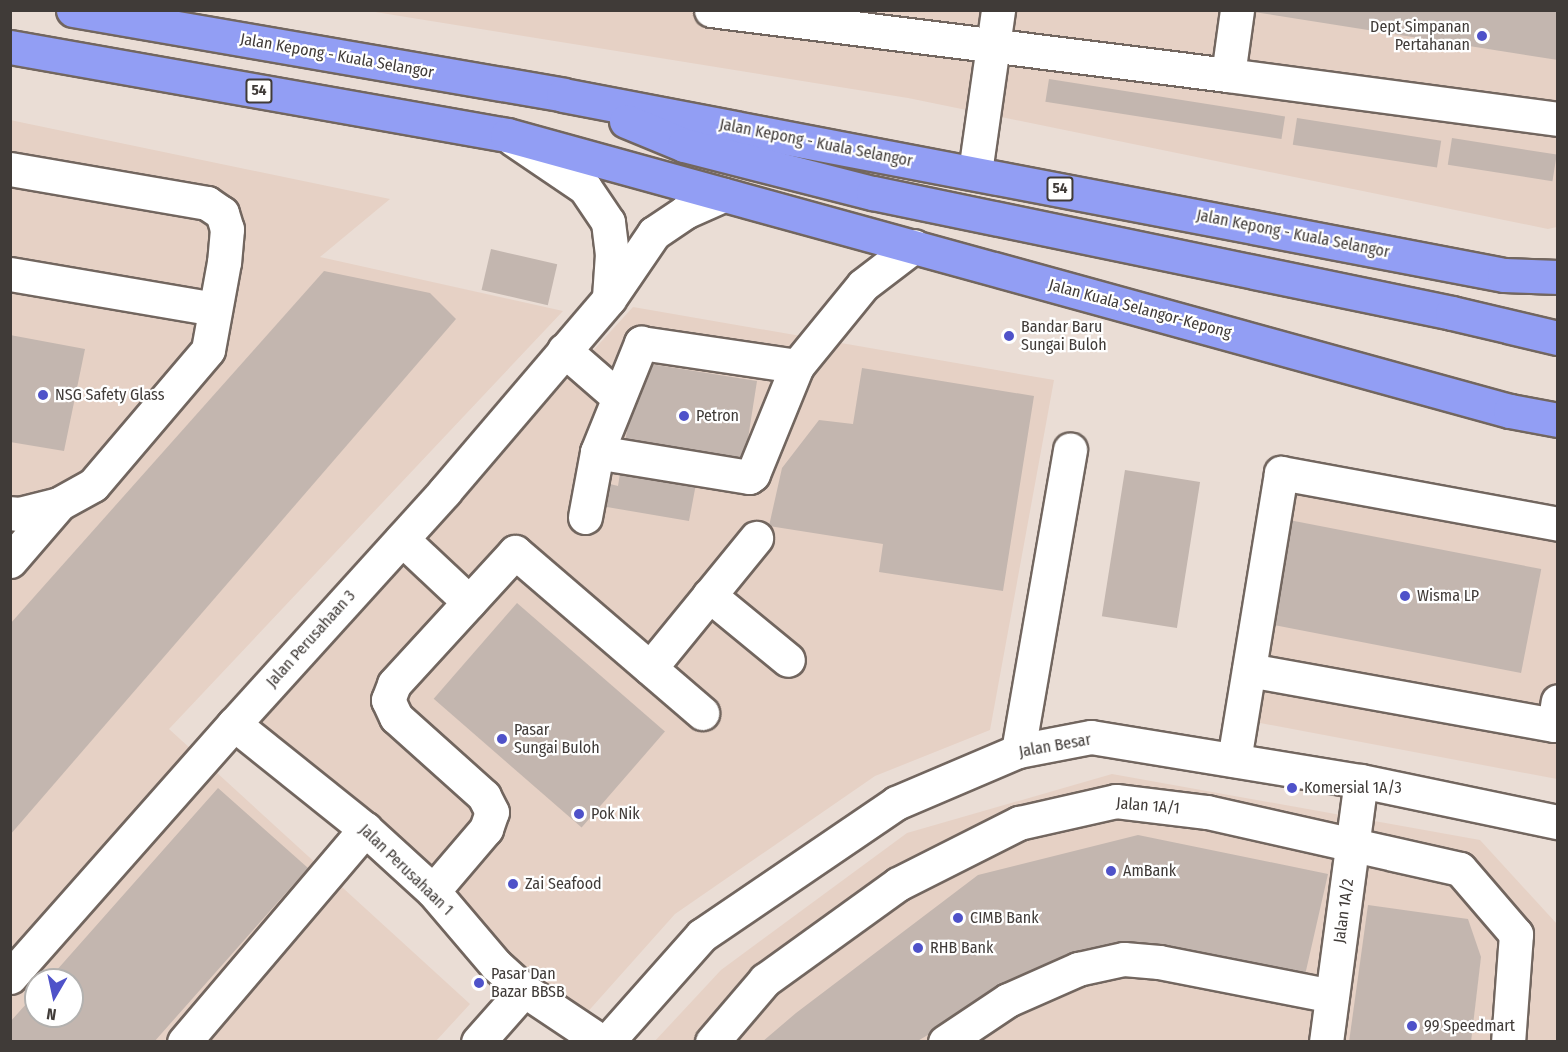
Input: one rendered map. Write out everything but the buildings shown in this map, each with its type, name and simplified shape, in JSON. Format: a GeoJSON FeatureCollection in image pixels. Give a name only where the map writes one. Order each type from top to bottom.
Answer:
{"type":"FeatureCollection","features":[{"type":"Feature","properties":{"kind":"highway","name":"Jalan Kepong - Kuala Selangor"},"geometry":{"type":"LineString","coordinates":[[73,10],[563,95],[1504,275],[1557,277]]}},
{"type":"Feature","properties":{"kind":"highway","name":"54"},"geometry":{"type":"LineString","coordinates":[[10,47],[507,135],[723,195]]}},
{"type":"Feature","properties":{"kind":"highway"},"geometry":{"type":"LineString","coordinates":[[563,95],[684,145],[873,193],[1452,313],[1557,338]]}},
{"type":"Feature","properties":{"kind":"highway","name":"Jalan Kuala Selangor-Kepong"},"geometry":{"type":"LineString","coordinates":[[723,195],[1510,411],[1557,420]]}},
{"type":"Feature","properties":{"kind":"highway"},"geometry":{"type":"LineString","coordinates":[[1504,275],[1557,290]]}},
{"type":"Feature","properties":{"kind":"highway"},"geometry":{"type":"LineString","coordinates":[[1510,411],[1557,437]]}},
{"type":"Feature","properties":{"kind":"street"},"geometry":{"type":"LineString","coordinates":[[711,10],[1557,119]]}},
{"type":"Feature","properties":{"kind":"street"},"geometry":{"type":"LineString","coordinates":[[975,172],[998,10]]}},
{"type":"Feature","properties":{"kind":"street"},"geometry":{"type":"LineString","coordinates":[[1228,75],[1238,10]]}},
{"type":"Feature","properties":{"kind":"street"},"geometry":{"type":"LineString","coordinates":[[507,135],[585,188],[608,222],[612,254],[609,299]]}},
{"type":"Feature","properties":{"kind":"street"},"geometry":{"type":"LineString","coordinates":[[10,169],[215,207],[226,220],[227,229],[208,350],[93,484],[59,504],[19,514],[10,513]]}},
{"type":"Feature","properties":{"kind":"street","name":"Jalan Perusahaan 3"},"geometry":{"type":"LineString","coordinates":[[10,977],[234,724],[402,539],[609,299],[654,233],[685,212],[723,195]]}},
{"type":"Feature","properties":{"kind":"street"},"geometry":{"type":"LineString","coordinates":[[597,452],[749,477],[753,474],[797,366],[864,285],[914,246]]}},
{"type":"Feature","properties":{"kind":"street"},"geometry":{"type":"LineString","coordinates":[[10,274],[215,309]]}},
{"type":"Feature","properties":{"kind":"street"},"geometry":{"type":"LineString","coordinates":[[585,517],[597,452],[638,347],[645,342],[797,366]]}},
{"type":"Feature","properties":{"kind":"street"},"geometry":{"type":"LineString","coordinates":[[564,350],[618,398]]}},
{"type":"Feature","properties":{"kind":"street"},"geometry":{"type":"LineString","coordinates":[[1018,751],[1070,449]]}},
{"type":"Feature","properties":{"kind":"street"},"geometry":{"type":"LineString","coordinates":[[1234,760],[1281,473],[1557,524]]}},
{"type":"Feature","properties":{"kind":"street"},"geometry":{"type":"LineString","coordinates":[[10,561],[59,504]]}},
{"type":"Feature","properties":{"kind":"street"},"geometry":{"type":"LineString","coordinates":[[650,668],[756,538]]}},
{"type":"Feature","properties":{"kind":"street"},"geometry":{"type":"LineString","coordinates":[[402,539],[469,602]]}},
{"type":"Feature","properties":{"kind":"street"},"geometry":{"type":"LineString","coordinates":[[433,891],[486,829],[492,812],[484,796],[396,717],[388,700],[394,684],[515,552],[702,713]]}},
{"type":"Feature","properties":{"kind":"street"},"geometry":{"type":"LineString","coordinates":[[709,595],[788,660]]}},
{"type":"Feature","properties":{"kind":"street"},"geometry":{"type":"LineString","coordinates":[[1249,670],[1554,725],[1557,701]]}},
{"type":"Feature","properties":{"kind":"street","name":"Jalan Perusahaan 1"},"geometry":{"type":"LineString","coordinates":[[234,724],[365,829],[433,891],[496,965],[524,990],[602,1041]]}},
{"type":"Feature","properties":{"kind":"street","name":"Jalan Besar"},"geometry":{"type":"LineString","coordinates":[[607,1041],[702,934],[896,802],[1018,751],[1091,737],[1361,781],[1557,822]]}},
{"type":"Feature","properties":{"kind":"street","name":"Jalan 1A/2"},"geometry":{"type":"LineString","coordinates":[[1326,1041],[1361,781]]}},
{"type":"Feature","properties":{"kind":"street","name":"Jalan 1A/1"},"geometry":{"type":"LineString","coordinates":[[712,1041],[765,980],[898,884],[1019,823],[1116,801],[1207,812],[1460,869],[1516,934],[1508,1041]]}},
{"type":"Feature","properties":{"kind":"street"},"geometry":{"type":"LineString","coordinates":[[184,1041],[365,829]]}},
{"type":"Feature","properties":{"kind":"street"},"geometry":{"type":"LineString","coordinates":[[945,1041],[1008,1000],[1078,969],[1124,959],[1170,964],[1332,996]]}},
{"type":"Feature","properties":{"kind":"street"},"geometry":{"type":"LineString","coordinates":[[478,1041],[524,990]]}},
{"type":"Feature","properties":{"kind":"shaded area"},"geometry":{"type":"Polygon","coordinates":[[[369,11],[1557,11],[1557,227],[1548,229],[908,98],[369,11]]]}},
{"type":"Feature","properties":{"kind":"shaded area"},"geometry":{"type":"Polygon","coordinates":[[[10,120],[390,199],[320,257],[563,311],[169,729],[470,1004],[436,1041],[11,1041],[10,120]]]}},
{"type":"Feature","properties":{"kind":"shaded area"},"geometry":{"type":"Polygon","coordinates":[[[633,307],[1054,380],[990,730],[875,776],[675,914],[584,1016],[534,983],[253,721],[633,307]]]}},
{"type":"Feature","properties":{"kind":"shaded area"},"geometry":{"type":"Polygon","coordinates":[[[1290,489],[1557,539],[1557,779],[1255,722],[1290,489]]]}},
{"type":"Feature","properties":{"kind":"shaded area"},"geometry":{"type":"Polygon","coordinates":[[[1112,774],[1480,840],[1557,924],[1557,1041],[654,1042],[721,970],[907,833],[1112,774]]]}},
{"type":"Feature","properties":{"kind":"place","name":"Dept Simpanan Pertahanan"},"geometry":{"type":"Point","coordinates":[1482,36]}},
{"type":"Feature","properties":{"kind":"place","name":"Bandar Baru Sungai Buloh"},"geometry":{"type":"Point","coordinates":[1009,336]}},
{"type":"Feature","properties":{"kind":"place","name":"NSG Safety Glass"},"geometry":{"type":"Point","coordinates":[43,395]}},
{"type":"Feature","properties":{"kind":"place","name":"Petron"},"geometry":{"type":"Point","coordinates":[684,416]}},
{"type":"Feature","properties":{"kind":"place","name":"Wisma LP"},"geometry":{"type":"Point","coordinates":[1405,596]}},
{"type":"Feature","properties":{"kind":"place","name":"Pasar Sungai Buloh"},"geometry":{"type":"Point","coordinates":[502,739]}},
{"type":"Feature","properties":{"kind":"place","name":"Komersial 1A/3"},"geometry":{"type":"Point","coordinates":[1292,788]}},
{"type":"Feature","properties":{"kind":"place","name":"Pok Nik"},"geometry":{"type":"Point","coordinates":[579,814]}},
{"type":"Feature","properties":{"kind":"place","name":"AmBank"},"geometry":{"type":"Point","coordinates":[1111,871]}},
{"type":"Feature","properties":{"kind":"place","name":"Zai Seafood"},"geometry":{"type":"Point","coordinates":[513,884]}},
{"type":"Feature","properties":{"kind":"place","name":"CIMB Bank"},"geometry":{"type":"Point","coordinates":[958,918]}},
{"type":"Feature","properties":{"kind":"place","name":"RHB Bank"},"geometry":{"type":"Point","coordinates":[918,948]}},
{"type":"Feature","properties":{"kind":"place","name":"Pasar Dan Bazar BBSB"},"geometry":{"type":"Point","coordinates":[479,983]}},
{"type":"Feature","properties":{"kind":"place","name":"99 Speedmart"},"geometry":{"type":"Point","coordinates":[1412,1026]}}]}
